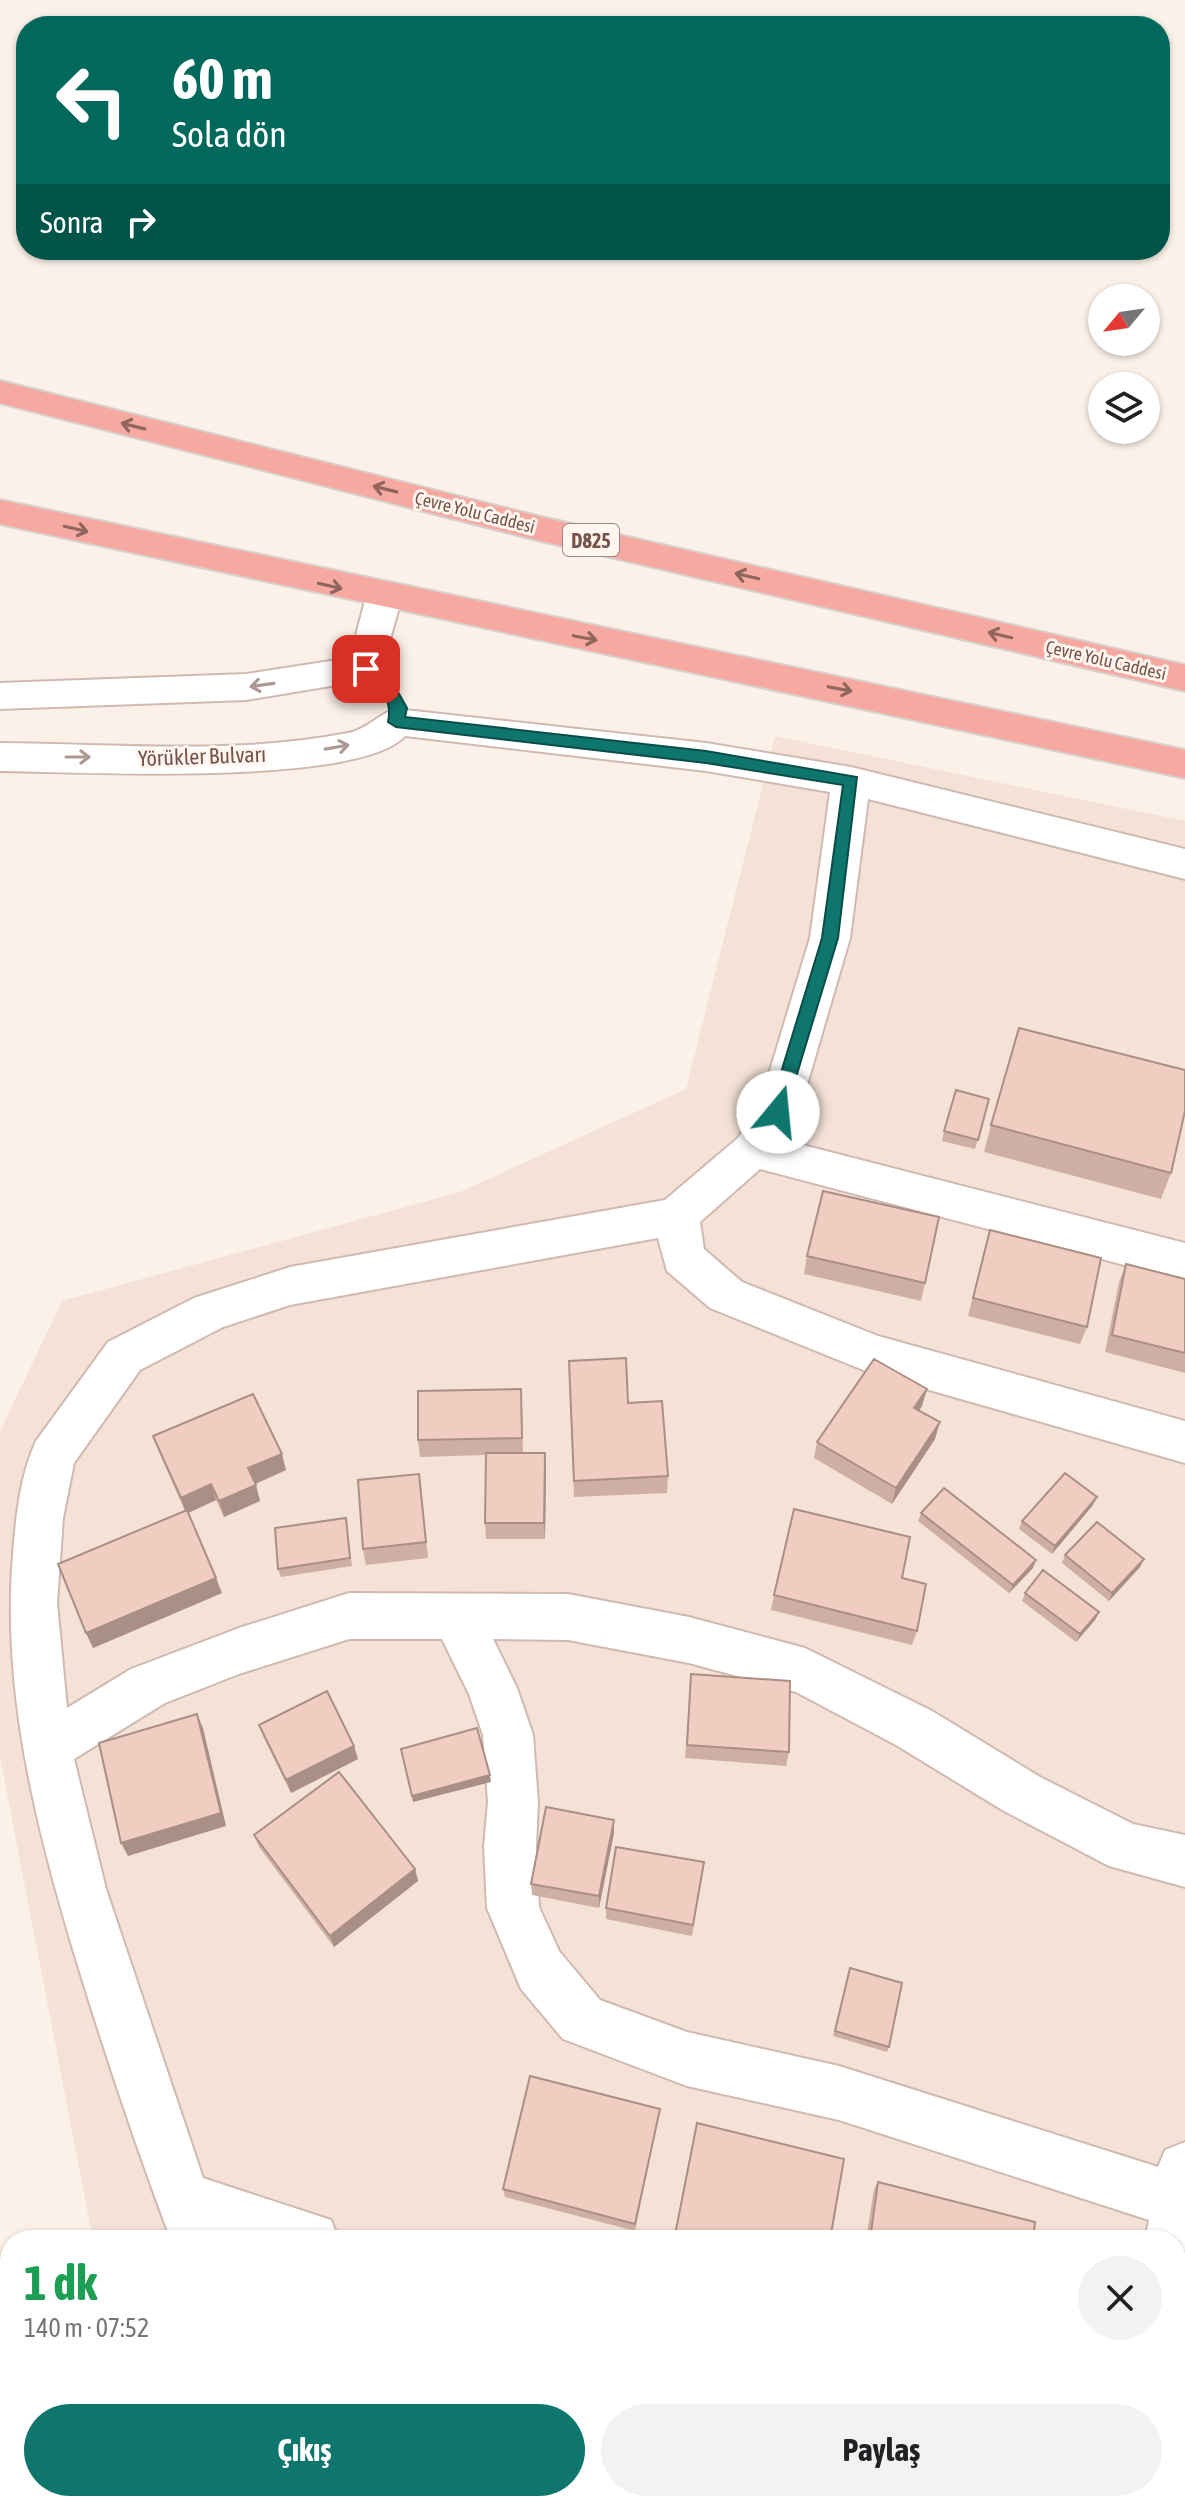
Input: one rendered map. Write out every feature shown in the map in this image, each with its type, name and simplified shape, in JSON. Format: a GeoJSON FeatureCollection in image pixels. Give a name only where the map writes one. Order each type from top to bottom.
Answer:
{"type":"FeatureCollection","features":[{"type":"Feature","properties":{"kind":"highway","name":"Çevre Yolu Caddesi"},"geometry":{"type":"LineString","coordinates":[[0,392],[537,528],[1185,678]]}},
{"type":"Feature","properties":{"kind":"highway"},"geometry":{"type":"LineString","coordinates":[[0,512],[384,597],[875,696],[1185,764]]}},
{"type":"Feature","properties":{"kind":"street"},"geometry":{"type":"LineString","coordinates":[[366,669],[384,597]]}},
{"type":"Feature","properties":{"kind":"street"},"geometry":{"type":"LineString","coordinates":[[0,696],[246,687],[366,669],[384,681],[393,696],[399,708],[396,722],[706,757],[851,781],[1185,864]]}},
{"type":"Feature","properties":{"kind":"street","name":"Yörükler Bulvarı"},"geometry":{"type":"LineString","coordinates":[[0,757],[147,758],[309,753],[382,736],[396,722]]}},
{"type":"Feature","properties":{"kind":"street"},"geometry":{"type":"LineString","coordinates":[[252,2230],[192,2220],[154,2122],[80,1889],[46,1748],[33,1603],[39,1518],[52,1456],[124,1356],[210,1312],[290,1286],[677,1216],[753,1150],[778,1112],[830,938],[851,781]]}},
{"type":"Feature","properties":{"kind":"street"},"geometry":{"type":"LineString","coordinates":[[753,1150],[1185,1262]]}},
{"type":"Feature","properties":{"kind":"street"},"geometry":{"type":"LineString","coordinates":[[677,1216],[683,1258],[726,1295],[873,1354],[1185,1442]]}},
{"type":"Feature","properties":{"kind":"street"},"geometry":{"type":"LineString","coordinates":[[46,1748],[148,1686],[239,1651],[349,1616],[568,1617],[689,1640],[805,1671],[914,1728],[1022,1794],[1127,1848],[1185,1861]]}},
{"type":"Feature","properties":{"kind":"street"},"geometry":{"type":"LineString","coordinates":[[456,1617],[492,1688],[508,1735],[513,1790],[510,1846],[513,1908],[540,1970],[582,2020],[687,2059],[839,2093],[1179,2204]]}},
{"type":"Feature","properties":{"kind":"shaded area"},"geometry":{"type":"Polygon","coordinates":[[[775,736],[1185,821],[1185,2230],[91,2230],[0,1757],[0,1431],[62,1301],[460,1192],[686,1089],[775,736]]]}},
{"type":"Feature","properties":{"kind":"building"},"geometry":{"type":"Polygon","coordinates":[[[1019,1028],[1185,1070],[1185,1111],[1171,1173],[991,1125],[1019,1028]]]}},
{"type":"Feature","properties":{"kind":"building"},"geometry":{"type":"Polygon","coordinates":[[[956,1090],[989,1099],[978,1140],[944,1131],[956,1090]]]}},
{"type":"Feature","properties":{"kind":"building"},"geometry":{"type":"Polygon","coordinates":[[[823,1191],[939,1217],[925,1283],[807,1256],[823,1191]]]}},
{"type":"Feature","properties":{"kind":"building"},"geometry":{"type":"Polygon","coordinates":[[[990,1230],[1101,1258],[1087,1327],[973,1298],[990,1230]]]}},
{"type":"Feature","properties":{"kind":"building"},"geometry":{"type":"Polygon","coordinates":[[[1126,1264],[1185,1279],[1185,1353],[1112,1335],[1126,1264]]]}},
{"type":"Feature","properties":{"kind":"building"},"geometry":{"type":"Polygon","coordinates":[[[626,1358],[628,1403],[662,1401],[668,1476],[574,1481],[569,1361],[626,1358]]]}},
{"type":"Feature","properties":{"kind":"building"},"geometry":{"type":"Polygon","coordinates":[[[874,1359],[927,1389],[914,1408],[940,1422],[896,1488],[817,1442],[874,1359]]]}},
{"type":"Feature","properties":{"kind":"building"},"geometry":{"type":"Polygon","coordinates":[[[521,1389],[522,1438],[418,1440],[418,1391],[521,1389]]]}},
{"type":"Feature","properties":{"kind":"building"},"geometry":{"type":"Polygon","coordinates":[[[253,1394],[282,1454],[248,1468],[256,1485],[219,1501],[211,1484],[181,1498],[153,1436],[253,1394]]]}},
{"type":"Feature","properties":{"kind":"building"},"geometry":{"type":"Polygon","coordinates":[[[486,1453],[545,1453],[544,1523],[485,1523],[486,1453]]]}},
{"type":"Feature","properties":{"kind":"building"},"geometry":{"type":"Polygon","coordinates":[[[1065,1473],[1097,1497],[1055,1546],[1022,1521],[1065,1473]]]}},
{"type":"Feature","properties":{"kind":"building"},"geometry":{"type":"Polygon","coordinates":[[[419,1474],[426,1542],[363,1549],[358,1480],[419,1474]]]}},
{"type":"Feature","properties":{"kind":"building"},"geometry":{"type":"Polygon","coordinates":[[[944,1488],[1036,1560],[1013,1585],[921,1513],[944,1488]]]}},
{"type":"Feature","properties":{"kind":"building"},"geometry":{"type":"Polygon","coordinates":[[[794,1509],[910,1537],[902,1578],[926,1584],[917,1631],[774,1595],[794,1509]]]}},
{"type":"Feature","properties":{"kind":"building"},"geometry":{"type":"Polygon","coordinates":[[[187,1510],[216,1578],[86,1633],[58,1564],[187,1510]]]}},
{"type":"Feature","properties":{"kind":"building"},"geometry":{"type":"Polygon","coordinates":[[[346,1518],[350,1558],[278,1569],[275,1528],[346,1518]]]}},
{"type":"Feature","properties":{"kind":"building"},"geometry":{"type":"Polygon","coordinates":[[[1097,1522],[1144,1559],[1112,1593],[1065,1555],[1097,1522]]]}},
{"type":"Feature","properties":{"kind":"building"},"geometry":{"type":"Polygon","coordinates":[[[1043,1570],[1099,1612],[1080,1634],[1025,1593],[1043,1570]]]}},
{"type":"Feature","properties":{"kind":"building"},"geometry":{"type":"Polygon","coordinates":[[[691,1674],[790,1681],[789,1752],[687,1745],[691,1674]]]}},
{"type":"Feature","properties":{"kind":"building"},"geometry":{"type":"Polygon","coordinates":[[[327,1691],[354,1746],[286,1780],[259,1725],[327,1691]]]}},
{"type":"Feature","properties":{"kind":"building"},"geometry":{"type":"Polygon","coordinates":[[[197,1714],[221,1813],[121,1843],[99,1743],[197,1714]]]}},
{"type":"Feature","properties":{"kind":"building"},"geometry":{"type":"Polygon","coordinates":[[[477,1728],[490,1775],[412,1796],[401,1749],[477,1728]]]}},
{"type":"Feature","properties":{"kind":"building"},"geometry":{"type":"Polygon","coordinates":[[[339,1772],[415,1869],[330,1936],[254,1835],[339,1772]]]}},
{"type":"Feature","properties":{"kind":"building"},"geometry":{"type":"Polygon","coordinates":[[[546,1807],[614,1820],[599,1896],[531,1884],[546,1807]]]}},
{"type":"Feature","properties":{"kind":"building"},"geometry":{"type":"Polygon","coordinates":[[[616,1847],[704,1862],[693,1925],[606,1908],[616,1847]]]}},
{"type":"Feature","properties":{"kind":"building"},"geometry":{"type":"Polygon","coordinates":[[[850,1968],[902,1983],[889,2047],[835,2031],[850,1968]]]}},
{"type":"Feature","properties":{"kind":"building"},"geometry":{"type":"Polygon","coordinates":[[[530,2076],[660,2109],[635,2224],[503,2189],[530,2076]]]}},
{"type":"Feature","properties":{"kind":"building"},"geometry":{"type":"Polygon","coordinates":[[[697,2123],[844,2159],[832,2230],[676,2230],[697,2123]]]}},
{"type":"Feature","properties":{"kind":"building"},"geometry":{"type":"Polygon","coordinates":[[[878,2182],[1035,2222],[1034,2230],[871,2230],[878,2182]]]}},
{"type":"Feature","properties":{"kind":"route"},"geometry":{"type":"LineString","coordinates":[[366,669],[384,681],[393,696],[399,708],[396,722],[706,757],[851,781],[830,938],[778,1112]]}}]}
